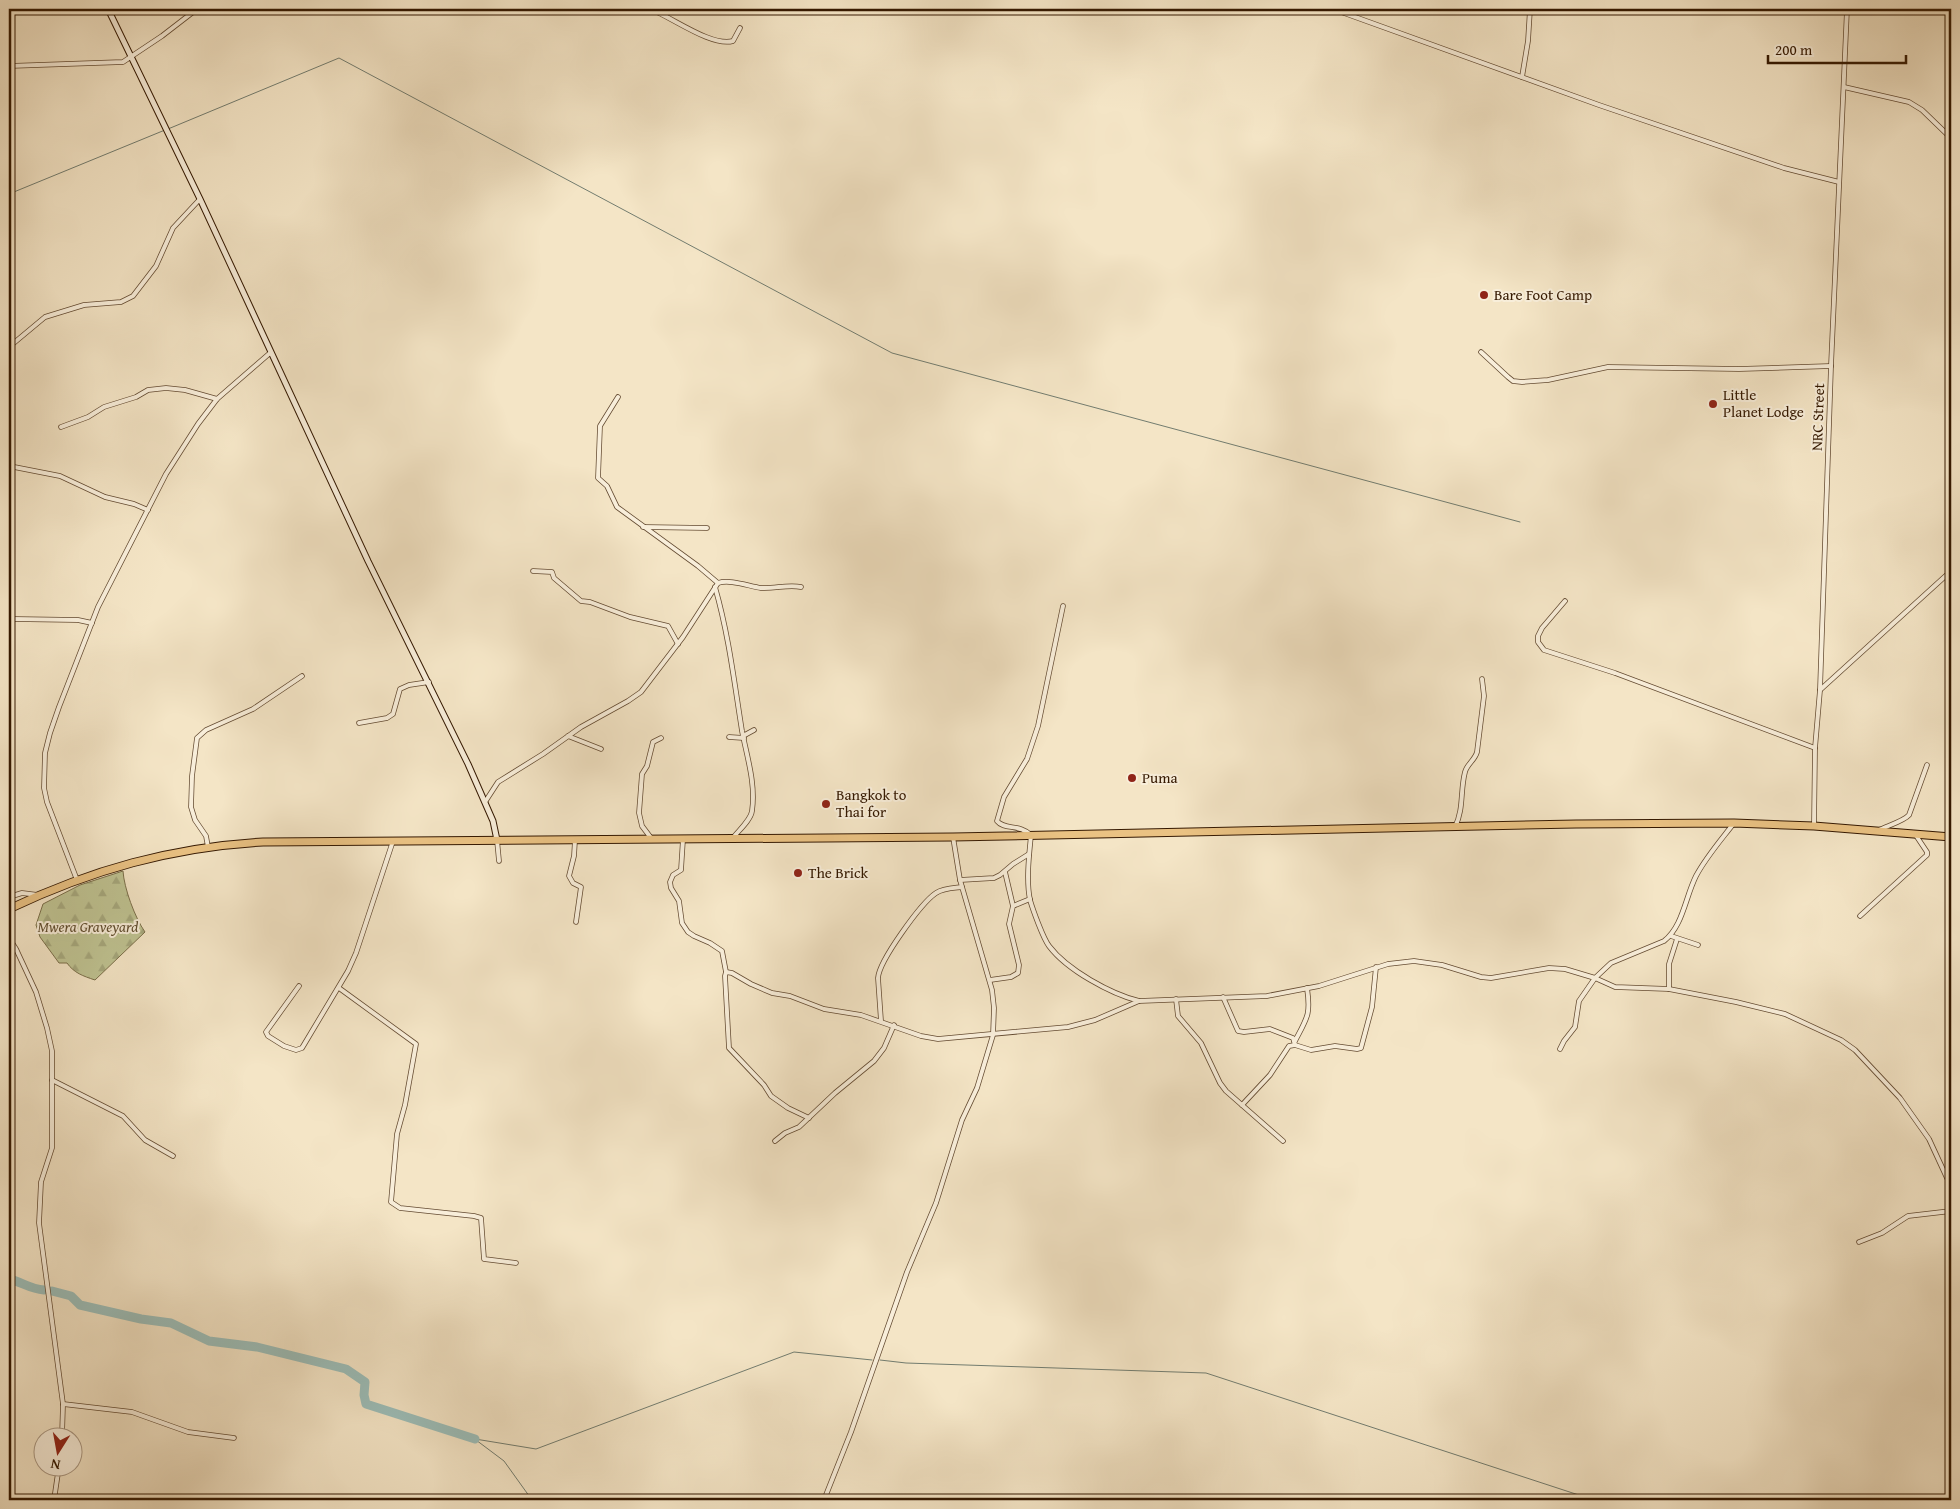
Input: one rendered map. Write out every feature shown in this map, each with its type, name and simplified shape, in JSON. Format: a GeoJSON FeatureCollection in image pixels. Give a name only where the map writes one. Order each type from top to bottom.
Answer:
{"type":"FeatureCollection","features":[{"type":"Feature","properties":{"kind":"highway"},"geometry":{"type":"LineString","coordinates":[[9,909],[76,880],[129,862],[208,847],[263,842],[732,839],[1734,823],[1814,826],[1951,837]]}},
{"type":"Feature","properties":{"kind":"street"},"geometry":{"type":"LineString","coordinates":[[108,9],[200,199],[368,561],[429,682],[485,802],[493,821],[499,861]]}},
{"type":"Feature","properties":{"kind":"street"},"geometry":{"type":"LineString","coordinates":[[9,66],[123,62],[197,9]]}},
{"type":"Feature","properties":{"kind":"street"},"geometry":{"type":"LineString","coordinates":[[650,9],[700,34],[723,42],[733,41],[740,28]]}},
{"type":"Feature","properties":{"kind":"street"},"geometry":{"type":"LineString","coordinates":[[1333,9],[1784,168],[1839,182]]}},
{"type":"Feature","properties":{"kind":"street"},"geometry":{"type":"LineString","coordinates":[[1522,77],[1528,41],[1530,9]]}},
{"type":"Feature","properties":{"kind":"street","name":"NRC Street"},"geometry":{"type":"LineString","coordinates":[[1814,826],[1815,748],[1820,690],[1831,366],[1847,9]]}},
{"type":"Feature","properties":{"kind":"street"},"geometry":{"type":"LineString","coordinates":[[1844,87],[1909,102],[1922,110],[1951,138]]}},
{"type":"Feature","properties":{"kind":"street"},"geometry":{"type":"LineString","coordinates":[[9,347],[45,317],[84,305],[121,302],[133,296],[156,266],[173,228],[200,199]]}},
{"type":"Feature","properties":{"kind":"street"},"geometry":{"type":"LineString","coordinates":[[1481,352],[1513,381],[1522,382],[1548,380],[1608,367],[1738,370],[1831,366]]}},
{"type":"Feature","properties":{"kind":"street"},"geometry":{"type":"LineString","coordinates":[[76,880],[47,802],[44,788],[44,765],[50,733],[98,606],[166,474],[198,424],[217,399],[270,353]]}},
{"type":"Feature","properties":{"kind":"street"},"geometry":{"type":"LineString","coordinates":[[61,428],[88,417],[104,407],[136,397],[148,390],[161,388],[185,390],[217,399]]}},
{"type":"Feature","properties":{"kind":"street"},"geometry":{"type":"LineString","coordinates":[[618,397],[600,426],[598,478],[607,486],[617,507],[698,566],[716,585],[734,673],[743,737],[753,786],[752,813],[732,839]]}},
{"type":"Feature","properties":{"kind":"street"},"geometry":{"type":"LineString","coordinates":[[9,466],[60,476],[105,497],[134,504],[148,510]]}},
{"type":"Feature","properties":{"kind":"street"},"geometry":{"type":"LineString","coordinates":[[643,527],[707,528]]}},
{"type":"Feature","properties":{"kind":"street"},"geometry":{"type":"LineString","coordinates":[[533,570],[552,572],[554,578],[581,601],[590,602],[630,617],[668,626],[678,644]]}},
{"type":"Feature","properties":{"kind":"street"},"geometry":{"type":"LineString","coordinates":[[1820,690],[1951,571]]}},
{"type":"Feature","properties":{"kind":"street"},"geometry":{"type":"LineString","coordinates":[[485,802],[498,782],[568,736],[641,692],[678,644],[716,585],[725,582],[764,588],[802,587]]}},
{"type":"Feature","properties":{"kind":"street"},"geometry":{"type":"LineString","coordinates":[[1565,601],[1539,632],[1538,642],[1544,650],[1615,673],[1815,748]]}},
{"type":"Feature","properties":{"kind":"street"},"geometry":{"type":"LineString","coordinates":[[1064,606],[1038,726],[1027,758],[1004,797],[997,821],[1000,825],[1018,827],[1031,835],[1030,899],[1044,937],[1053,950],[1089,979],[1126,998],[1139,1001],[1267,996],[1333,982],[1376,967],[1399,962],[1430,963],[1491,978],[1549,968],[1565,969],[1595,978],[1614,987],[1669,989],[1785,1014],[1841,1040],[1855,1050],[1900,1098],[1929,1139],[1951,1183]]}},
{"type":"Feature","properties":{"kind":"street"},"geometry":{"type":"LineString","coordinates":[[13,619],[78,620],[92,623]]}},
{"type":"Feature","properties":{"kind":"street"},"geometry":{"type":"LineString","coordinates":[[208,847],[206,836],[195,820],[191,807],[192,776],[197,738],[206,730],[253,709],[302,676]]}},
{"type":"Feature","properties":{"kind":"street"},"geometry":{"type":"LineString","coordinates":[[1455,827],[1461,814],[1466,770],[1477,752],[1484,696],[1482,679]]}},
{"type":"Feature","properties":{"kind":"street"},"geometry":{"type":"LineString","coordinates":[[359,723],[387,718],[393,714],[400,689],[408,685],[429,682]]}},
{"type":"Feature","properties":{"kind":"street"},"geometry":{"type":"LineString","coordinates":[[729,737],[743,737],[754,730]]}},
{"type":"Feature","properties":{"kind":"street"},"geometry":{"type":"LineString","coordinates":[[568,736],[601,749]]}},
{"type":"Feature","properties":{"kind":"street"},"geometry":{"type":"LineString","coordinates":[[653,840],[642,826],[639,813],[642,774],[653,742],[661,738]]}},
{"type":"Feature","properties":{"kind":"street"},"geometry":{"type":"LineString","coordinates":[[1877,831],[1909,816],[1927,765]]}},
{"type":"Feature","properties":{"kind":"street"},"geometry":{"type":"LineString","coordinates":[[1560,1049],[1575,1027],[1579,1001],[1595,978],[1611,963],[1664,941],[1671,936],[1679,921],[1696,876],[1734,823]]}},
{"type":"Feature","properties":{"kind":"street"},"geometry":{"type":"LineString","coordinates":[[1860,916],[1927,855],[1915,834]]}},
{"type":"Feature","properties":{"kind":"street"},"geometry":{"type":"LineString","coordinates":[[824,1500],[851,1432],[907,1272],[936,1203],[962,1120],[977,1088],[993,1035],[994,998],[960,880],[953,836]]}},
{"type":"Feature","properties":{"kind":"street"},"geometry":{"type":"LineString","coordinates":[[683,839],[681,870],[673,875],[670,882],[671,888],[679,901],[682,924],[694,936],[722,951],[726,972],[729,1048],[764,1085],[771,1096],[788,1108],[809,1118]]}},
{"type":"Feature","properties":{"kind":"street"},"geometry":{"type":"LineString","coordinates":[[574,840],[574,856],[568,876],[573,883],[581,887],[576,922]]}},
{"type":"Feature","properties":{"kind":"street"},"geometry":{"type":"LineString","coordinates":[[299,986],[266,1032],[268,1036],[284,1046],[296,1050],[302,1048],[339,988],[356,953],[393,841]]}},
{"type":"Feature","properties":{"kind":"street"},"geometry":{"type":"LineString","coordinates":[[960,880],[994,878],[1030,854]]}},
{"type":"Feature","properties":{"kind":"street"},"geometry":{"type":"LineString","coordinates":[[990,980],[1015,976],[1019,970],[1009,924],[1013,906],[1005,872]]}},
{"type":"Feature","properties":{"kind":"street"},"geometry":{"type":"LineString","coordinates":[[881,1021],[878,971],[884,960],[924,904],[937,892],[962,887]]}},
{"type":"Feature","properties":{"kind":"street"},"geometry":{"type":"LineString","coordinates":[[9,897],[19,894],[39,895]]}},
{"type":"Feature","properties":{"kind":"street"},"geometry":{"type":"LineString","coordinates":[[1013,906],[1030,899]]}},
{"type":"Feature","properties":{"kind":"street"},"geometry":{"type":"LineString","coordinates":[[1671,936],[1698,945]]}},
{"type":"Feature","properties":{"kind":"street"},"geometry":{"type":"LineString","coordinates":[[9,938],[30,978],[47,1028],[52,1051],[52,1148],[41,1182],[39,1223],[63,1404],[62,1426]]}},
{"type":"Feature","properties":{"kind":"street"},"geometry":{"type":"LineString","coordinates":[[1669,989],[1669,964],[1677,939]]}},
{"type":"Feature","properties":{"kind":"street"},"geometry":{"type":"LineString","coordinates":[[1223,997],[1238,1031],[1270,1030],[1311,1050],[1335,1046],[1357,1049],[1361,1048],[1372,1007],[1376,967]]}},
{"type":"Feature","properties":{"kind":"street"},"geometry":{"type":"LineString","coordinates":[[726,972],[732,973],[772,993],[790,996],[824,1008],[861,1014],[928,1038],[947,1038],[978,1034],[993,1035],[1045,1030],[1085,1023],[1139,1001]]}},
{"type":"Feature","properties":{"kind":"street"},"geometry":{"type":"LineString","coordinates":[[339,988],[416,1044],[405,1105],[397,1134],[391,1202],[400,1208],[481,1218],[484,1260],[516,1263]]}},
{"type":"Feature","properties":{"kind":"street"},"geometry":{"type":"LineString","coordinates":[[1242,1105],[1273,1070],[1286,1049],[1295,1043],[1309,1013],[1307,988]]}},
{"type":"Feature","properties":{"kind":"street"},"geometry":{"type":"LineString","coordinates":[[1176,999],[1178,1016],[1201,1043],[1220,1083],[1226,1091],[1283,1141]]}},
{"type":"Feature","properties":{"kind":"street"},"geometry":{"type":"LineString","coordinates":[[775,1141],[785,1133],[799,1127],[879,1056],[894,1025]]}},
{"type":"Feature","properties":{"kind":"street"},"geometry":{"type":"LineString","coordinates":[[52,1080],[123,1116],[145,1140],[173,1156]]}},
{"type":"Feature","properties":{"kind":"street"},"geometry":{"type":"LineString","coordinates":[[1859,1242],[1882,1234],[1908,1216],[1951,1211]]}},
{"type":"Feature","properties":{"kind":"street"},"geometry":{"type":"LineString","coordinates":[[63,1404],[132,1412],[188,1432],[234,1438]]}},
{"type":"Feature","properties":{"kind":"street"},"geometry":{"type":"LineString","coordinates":[[54,1500],[58,1476]]}},
{"type":"Feature","properties":{"kind":"green space","name":"Mwera Graveyard"},"geometry":{"type":"Polygon","coordinates":[[[123,871],[125,886],[131,903],[137,919],[145,932],[95,980],[76,972],[67,963],[59,963],[40,937],[36,925],[43,904],[80,885],[123,871]]]}},
{"type":"Feature","properties":{"kind":"waterway"},"geometry":{"type":"LineString","coordinates":[[168,129],[339,58],[892,353],[1520,522]]}},
{"type":"Feature","properties":{"kind":"waterway"},"geometry":{"type":"LineString","coordinates":[[9,194],[165,130]]}},
{"type":"Feature","properties":{"kind":"waterway"},"geometry":{"type":"LineString","coordinates":[[9,1279],[44,1290]]}},
{"type":"Feature","properties":{"kind":"waterway"},"geometry":{"type":"LineString","coordinates":[[52,1291],[71,1296],[80,1305],[141,1319],[171,1323],[209,1341],[257,1347],[346,1369],[365,1382],[364,1395],[366,1404],[475,1439]]}},
{"type":"Feature","properties":{"kind":"waterway"},"geometry":{"type":"LineString","coordinates":[[475,1439],[536,1449],[794,1352],[872,1360]]}},
{"type":"Feature","properties":{"kind":"waterway"},"geometry":{"type":"LineString","coordinates":[[880,1360],[906,1363],[1206,1373],[1594,1500]]}},
{"type":"Feature","properties":{"kind":"waterway"},"geometry":{"type":"LineString","coordinates":[[476,1440],[504,1461],[532,1500]]}},
{"type":"Feature","properties":{"kind":"place","name":"Bare Foot Camp"},"geometry":{"type":"Point","coordinates":[1484,295]}},
{"type":"Feature","properties":{"kind":"place","name":"Little Planet Lodge"},"geometry":{"type":"Point","coordinates":[1713,404]}},
{"type":"Feature","properties":{"kind":"place","name":"Puma"},"geometry":{"type":"Point","coordinates":[1132,778]}},
{"type":"Feature","properties":{"kind":"place","name":"Bangkok to Thai for"},"geometry":{"type":"Point","coordinates":[826,804]}},
{"type":"Feature","properties":{"kind":"place","name":"The Brick"},"geometry":{"type":"Point","coordinates":[798,873]}}]}
